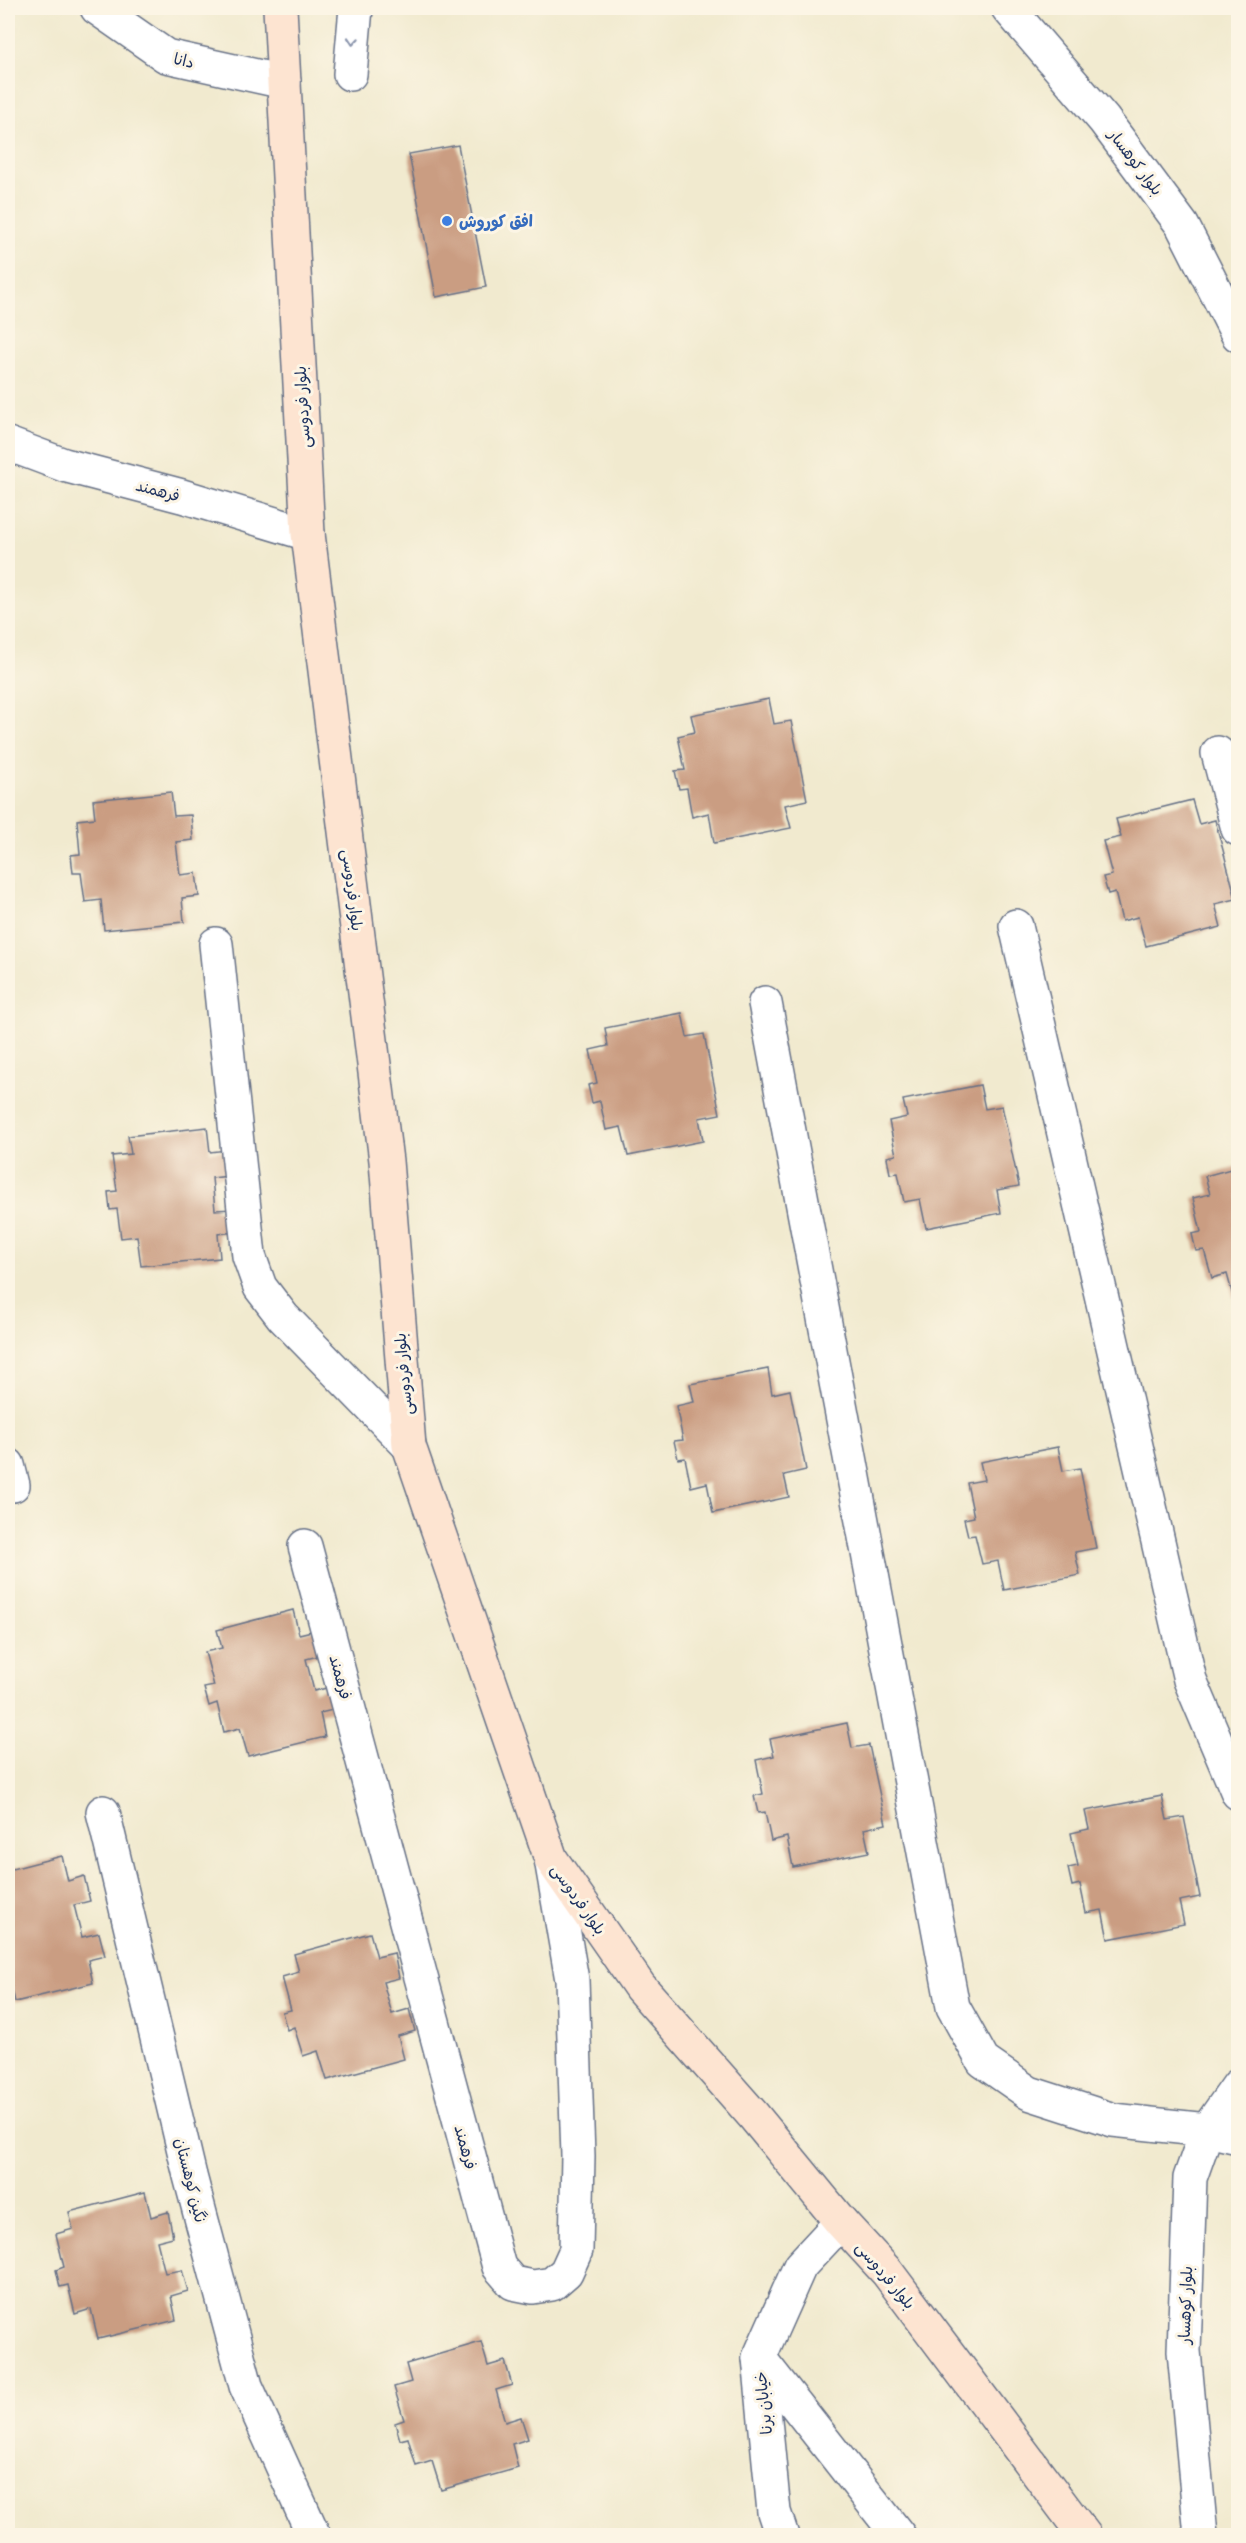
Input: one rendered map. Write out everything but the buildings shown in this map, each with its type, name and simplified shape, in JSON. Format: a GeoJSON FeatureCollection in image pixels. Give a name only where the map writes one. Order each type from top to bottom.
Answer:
{"type":"FeatureCollection","features":[{"type":"Feature","properties":{"kind":"main road","name":"بلوار فردوسی"},"geometry":{"type":"LineString","coordinates":[[280,8],[309,534],[386,1161],[409,1446],[550,1858],[640,1987],[753,2115],[841,2222],[887,2272],[1085,2535]]}},
{"type":"Feature","properties":{"kind":"street","name":"دانا"},"geometry":{"type":"LineString","coordinates":[[97,8],[166,56],[284,82]]}},
{"type":"Feature","properties":{"kind":"street"},"geometry":{"type":"LineString","coordinates":[[350,74],[356,8]]}},
{"type":"Feature","properties":{"kind":"street","name":"بلوار کوهسار"},"geometry":{"type":"LineString","coordinates":[[1008,8],[1104,120],[1182,225],[1239,335]]}},
{"type":"Feature","properties":{"kind":"street","name":"فرهمند"},"geometry":{"type":"LineString","coordinates":[[8,444],[64,465],[182,496],[309,534]]}},
{"type":"Feature","properties":{"kind":"street"},"geometry":{"type":"LineString","coordinates":[[1218,753],[1239,829]]}},
{"type":"Feature","properties":{"kind":"street"},"geometry":{"type":"LineString","coordinates":[[1016,926],[1190,1680],[1239,1793]]}},
{"type":"Feature","properties":{"kind":"street"},"geometry":{"type":"LineString","coordinates":[[216,944],[249,1256],[260,1287],[284,1317],[409,1446]]}},
{"type":"Feature","properties":{"kind":"street"},"geometry":{"type":"LineString","coordinates":[[765,1003],[953,2007],[982,2061],[1029,2093],[1113,2120],[1207,2130],[1239,2137]]}},
{"type":"Feature","properties":{"kind":"street","name":"فرهمند"},"geometry":{"type":"LineString","coordinates":[[305,1546],[499,2267],[513,2283],[533,2287],[552,2284],[566,2272],[576,2250],[578,2157],[572,1980],[550,1858]]}},
{"type":"Feature","properties":{"kind":"street","name":"نگین کوهستان"},"geometry":{"type":"LineString","coordinates":[[103,1812],[190,2176],[246,2386],[314,2535]]}},
{"type":"Feature","properties":{"kind":"street","name":"بلوار کوهسار"},"geometry":{"type":"LineString","coordinates":[[1201,2535],[1184,2351],[1190,2178],[1207,2130],[1239,2086]]}},
{"type":"Feature","properties":{"kind":"street","name":"خیابان برنا"},"geometry":{"type":"LineString","coordinates":[[782,2535],[774,2512],[759,2358],[800,2266],[841,2222]]}},
{"type":"Feature","properties":{"kind":"street"},"geometry":{"type":"LineString","coordinates":[[759,2358],[899,2535]]}},
{"type":"Feature","properties":{"kind":"place","name":"افق کوروش"},"geometry":{"type":"Point","coordinates":[447,221]}}]}
